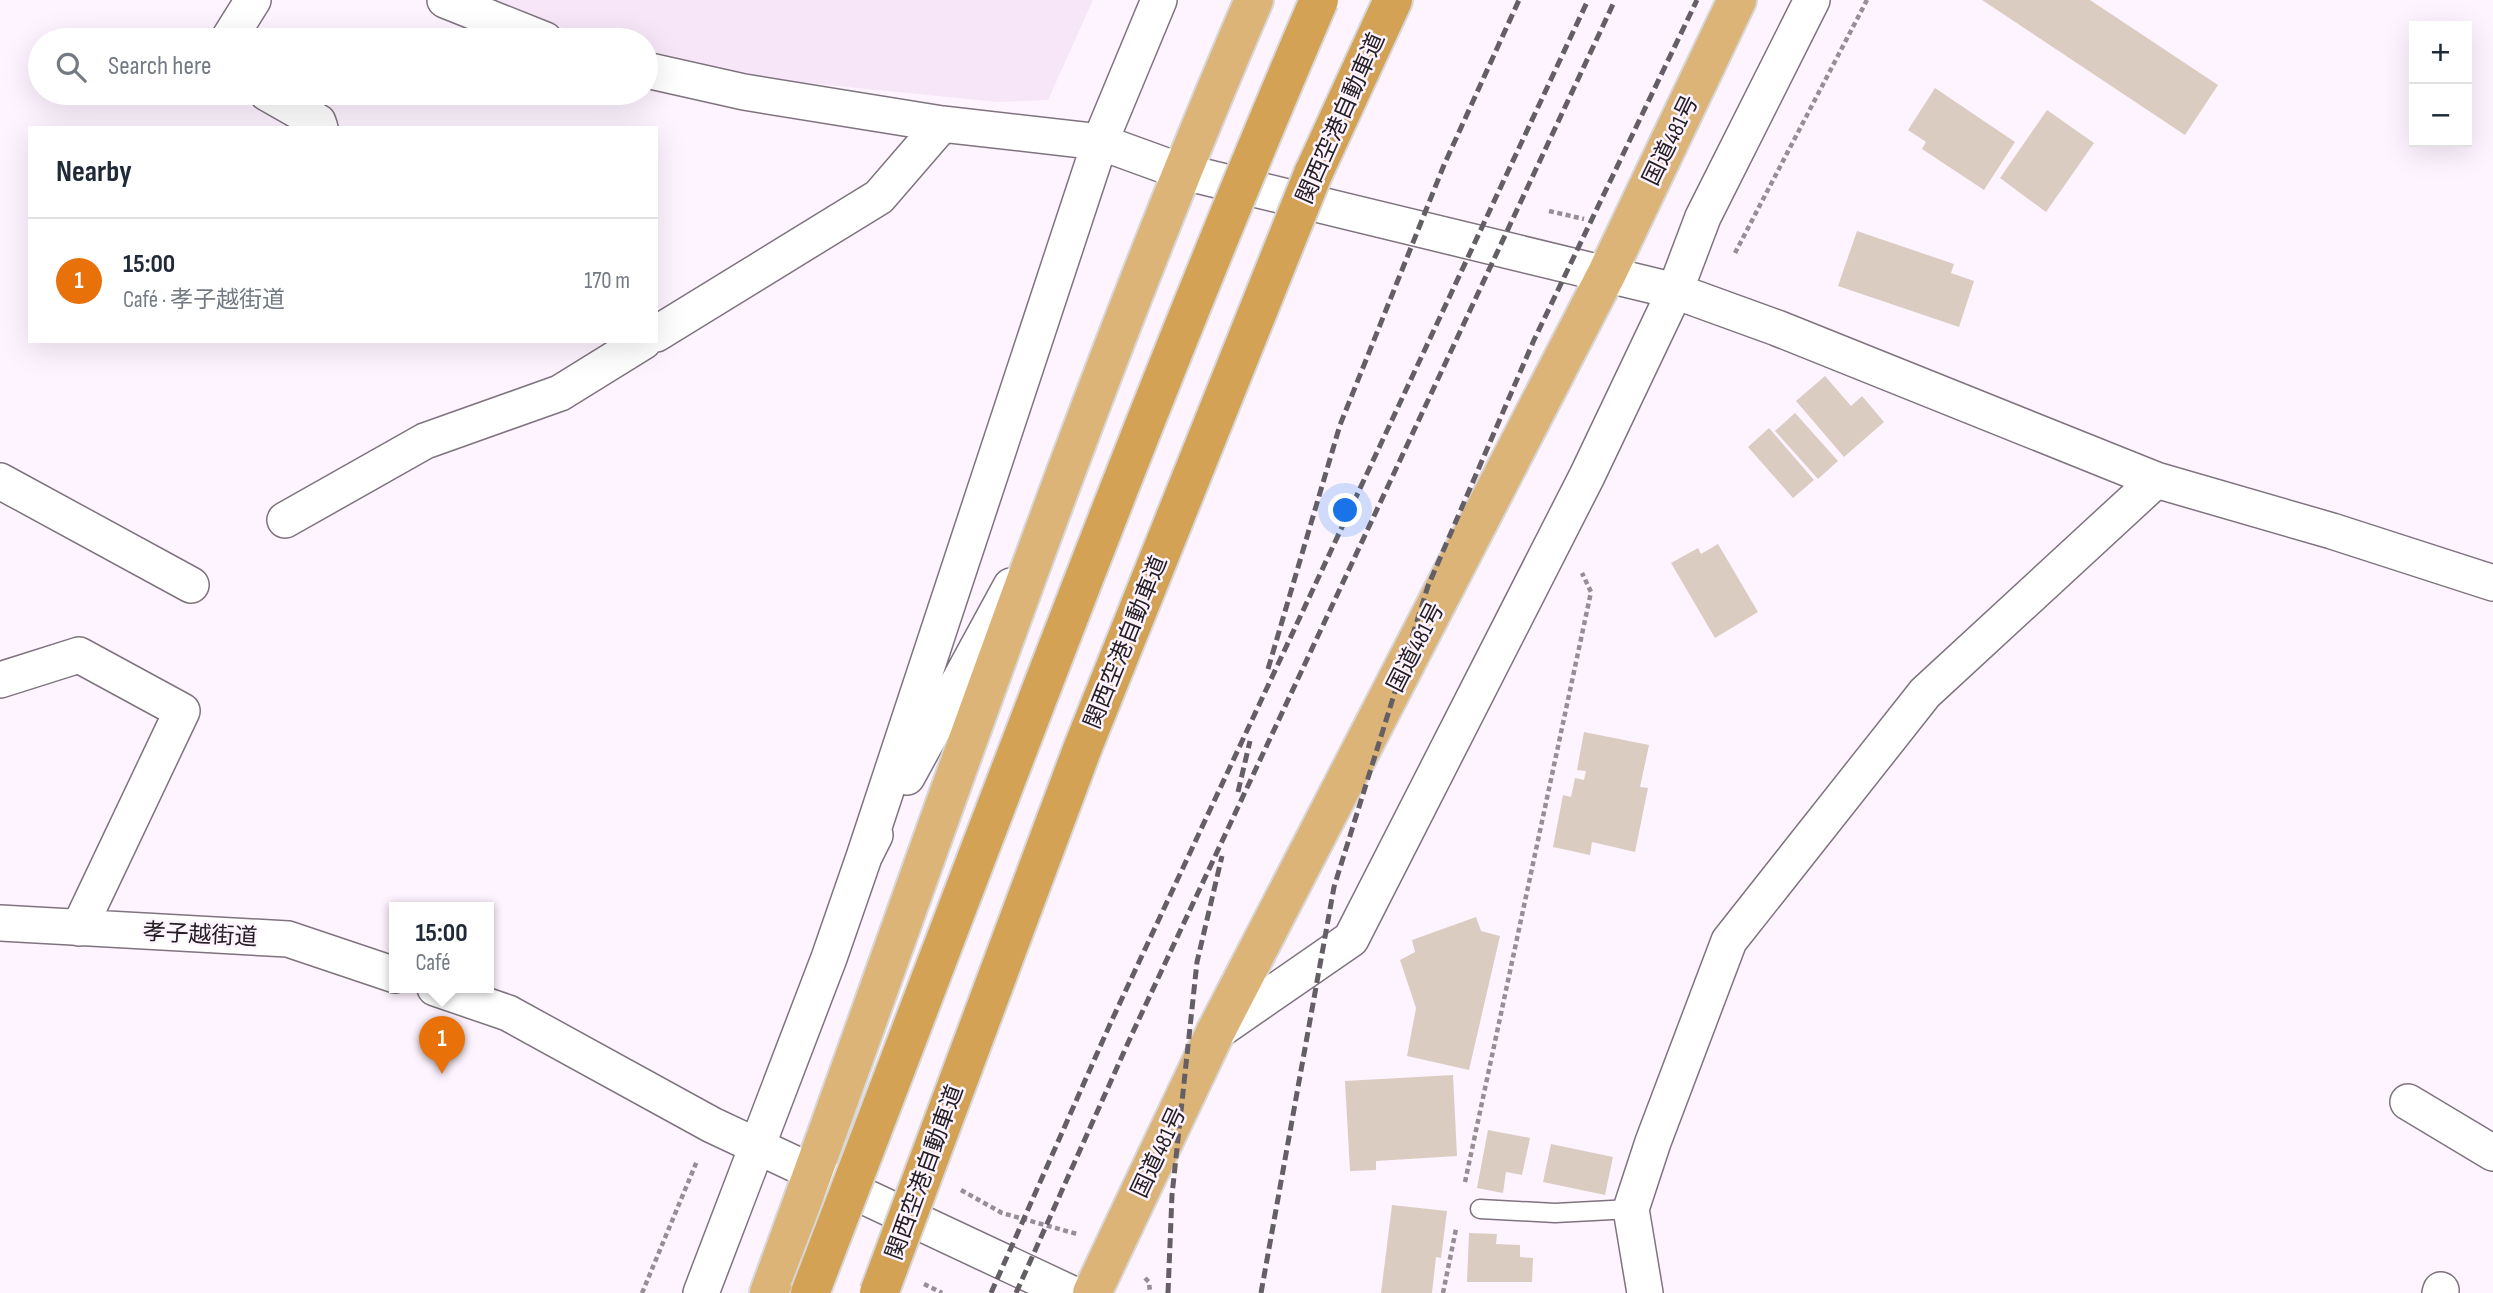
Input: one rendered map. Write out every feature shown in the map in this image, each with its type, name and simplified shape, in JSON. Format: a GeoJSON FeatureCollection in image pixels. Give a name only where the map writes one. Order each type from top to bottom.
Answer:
{"type":"FeatureCollection","features":[{"type":"Feature","properties":{"kind":"highway"},"geometry":{"type":"LineString","coordinates":[[810,1293],[1077,592],[1251,158],[1319,0]]}},
{"type":"Feature","properties":{"kind":"highway","name":"関西空港自動車道"},"geometry":{"type":"LineString","coordinates":[[879,1293],[1108,683],[1313,174],[1392,0]]}},
{"type":"Feature","properties":{"kind":"highway","name":"国道481号"},"geometry":{"type":"LineString","coordinates":[[1092,1293],[1215,1033],[1607,273],[1737,0]]}},
{"type":"Feature","properties":{"kind":"highway"},"geometry":{"type":"LineString","coordinates":[[769,1293],[814,1174],[1047,519],[1180,171],[1253,2]]}},
{"type":"Feature","properties":{"kind":"street"},"geometry":{"type":"LineString","coordinates":[[236,28],[253,0]]}},
{"type":"Feature","properties":{"kind":"street"},"geometry":{"type":"LineString","coordinates":[[445,0],[514,28]]}},
{"type":"Feature","properties":{"kind":"street"},"geometry":{"type":"LineString","coordinates":[[701,1293],[829,958],[1100,142],[1158,0]]}},
{"type":"Feature","properties":{"kind":"street"},"geometry":{"type":"LineString","coordinates":[[1215,1033],[1351,939],[1587,477],[1675,291],[1703,217],[1812,0]]}},
{"type":"Feature","properties":{"kind":"street"},"geometry":{"type":"LineString","coordinates":[[658,72],[744,92],[942,124],[1100,142],[1180,171],[1675,291],[1777,328],[2156,480],[2332,531],[2493,583]]}},
{"type":"Feature","properties":{"kind":"street"},"geometry":{"type":"LineString","coordinates":[[288,105],[318,122],[319,126]]}},
{"type":"Feature","properties":{"kind":"street"},"geometry":{"type":"LineString","coordinates":[[658,333],[879,197],[942,124]]}},
{"type":"Feature","properties":{"kind":"street"},"geometry":{"type":"LineString","coordinates":[[285,520],[425,441],[560,393],[641,343]]}},
{"type":"Feature","properties":{"kind":"street"},"geometry":{"type":"LineString","coordinates":[[1645,1293],[1631,1209],[1653,1142],[1729,941],[1925,693],[2156,480]]}},
{"type":"Feature","properties":{"kind":"street"},"geometry":{"type":"LineString","coordinates":[[0,481],[191,585]]}},
{"type":"Feature","properties":{"kind":"street"},"geometry":{"type":"LineString","coordinates":[[864,857],[1047,519]]}},
{"type":"Feature","properties":{"kind":"street"},"geometry":{"type":"LineString","coordinates":[[0,680],[79,655],[182,711],[79,928]]}},
{"type":"Feature","properties":{"kind":"street","name":"孝子越街道"},"geometry":{"type":"LineString","coordinates":[[0,923],[288,939],[389,973]]}},
{"type":"Feature","properties":{"kind":"street"},"geometry":{"type":"LineString","coordinates":[[450,993],[508,1013],[712,1125],[1070,1293]]}},
{"type":"Feature","properties":{"kind":"street"},"geometry":{"type":"LineString","coordinates":[[2408,1102],[2493,1153]]}},
{"type":"Feature","properties":{"kind":"lane"},"geometry":{"type":"LineString","coordinates":[[1480,1209],[1555,1213],[1631,1209]]}},
{"type":"Feature","properties":{"kind":"path"},"geometry":{"type":"LineString","coordinates":[[1731,261],[1867,0]]}},
{"type":"Feature","properties":{"kind":"path"},"geometry":{"type":"LineString","coordinates":[[1549,211],[1584,219]]}},
{"type":"Feature","properties":{"kind":"path"},"geometry":{"type":"LineString","coordinates":[[1463,1193],[1489,1059],[1591,592],[1579,565]]}},
{"type":"Feature","properties":{"kind":"path"},"geometry":{"type":"LineString","coordinates":[[642,1293],[700,1154]]}},
{"type":"Feature","properties":{"kind":"path"},"geometry":{"type":"LineString","coordinates":[[973,1197],[1002,1213],[1083,1236]]}},
{"type":"Feature","properties":{"kind":"path"},"geometry":{"type":"LineString","coordinates":[[1443,1293],[1458,1218]]}},
{"type":"Feature","properties":{"kind":"shaded area"},"geometry":{"type":"Polygon","coordinates":[[[492,0],[1093,0],[1048,100],[997,102],[778,80],[658,53],[658,28],[564,28],[492,0]]]}},
{"type":"Feature","properties":{"kind":"building"},"geometry":{"type":"Polygon","coordinates":[[[1982,0],[2090,0],[2218,85],[2185,135],[1982,0]]]}},
{"type":"Feature","properties":{"kind":"building"},"geometry":{"type":"Polygon","coordinates":[[[1935,88],[2015,142],[1984,190],[1922,149],[1926,142],[1908,130],[1935,88]]]}},
{"type":"Feature","properties":{"kind":"building"},"geometry":{"type":"Polygon","coordinates":[[[2047,110],[2094,143],[2046,212],[2000,178],[2047,110]]]}},
{"type":"Feature","properties":{"kind":"building"},"geometry":{"type":"Polygon","coordinates":[[[1857,231],[1954,264],[1951,273],[1974,281],[1959,327],[1838,286],[1857,231]]]}},
{"type":"Feature","properties":{"kind":"building"},"geometry":{"type":"Polygon","coordinates":[[[1825,376],[1851,406],[1862,396],[1884,422],[1844,457],[1796,401],[1825,376]]]}},
{"type":"Feature","properties":{"kind":"building"},"geometry":{"type":"Polygon","coordinates":[[[1795,413],[1838,461],[1818,479],[1775,431],[1795,413]]]}},
{"type":"Feature","properties":{"kind":"building"},"geometry":{"type":"Polygon","coordinates":[[[1769,428],[1814,480],[1793,498],[1748,447],[1769,428]]]}},
{"type":"Feature","properties":{"kind":"building"},"geometry":{"type":"Polygon","coordinates":[[[1718,544],[1758,612],[1715,638],[1671,563],[1698,548],[1701,554],[1718,544]]]}},
{"type":"Feature","properties":{"kind":"building"},"geometry":{"type":"Polygon","coordinates":[[[1584,732],[1649,745],[1640,787],[1648,788],[1635,852],[1592,842],[1590,855],[1553,847],[1563,795],[1571,797],[1575,778],[1584,780],[1586,771],[1577,770],[1584,732]]]}},
{"type":"Feature","properties":{"kind":"building"},"geometry":{"type":"Polygon","coordinates":[[[1476,917],[1481,931],[1500,936],[1469,1070],[1407,1056],[1416,1008],[1400,960],[1415,952],[1412,940],[1476,917]]]}},
{"type":"Feature","properties":{"kind":"building"},"geometry":{"type":"Polygon","coordinates":[[[1453,1075],[1457,1156],[1376,1161],[1376,1170],[1350,1171],[1345,1081],[1453,1075]]]}},
{"type":"Feature","properties":{"kind":"building"},"geometry":{"type":"Polygon","coordinates":[[[1488,1130],[1530,1138],[1522,1175],[1506,1172],[1503,1193],[1477,1188],[1488,1130]]]}},
{"type":"Feature","properties":{"kind":"building"},"geometry":{"type":"Polygon","coordinates":[[[1551,1144],[1613,1157],[1605,1195],[1543,1182],[1551,1144]]]}},
{"type":"Feature","properties":{"kind":"building"},"geometry":{"type":"Polygon","coordinates":[[[1392,1205],[1447,1211],[1441,1258],[1436,1257],[1432,1293],[1381,1293],[1392,1205]]]}},
{"type":"Feature","properties":{"kind":"building"},"geometry":{"type":"Polygon","coordinates":[[[1469,1233],[1497,1234],[1496,1244],[1520,1245],[1520,1257],[1533,1258],[1532,1282],[1467,1282],[1469,1233]]]}},
{"type":"Feature","properties":{"kind":"railway"},"geometry":{"type":"LineString","coordinates":[[1268,669],[1340,425],[1444,165],[1519,0]]}},
{"type":"Feature","properties":{"kind":"railway"},"geometry":{"type":"LineString","coordinates":[[991,1293],[1111,1022],[1588,0]]}},
{"type":"Feature","properties":{"kind":"railway"},"geometry":{"type":"LineString","coordinates":[[1016,1293],[1132,1034],[1615,0]]}},
{"type":"Feature","properties":{"kind":"railway"},"geometry":{"type":"LineString","coordinates":[[1261,1293],[1334,887],[1428,586],[1534,340],[1697,0]]}},
{"type":"Feature","properties":{"kind":"railway"},"geometry":{"type":"LineString","coordinates":[[1238,792],[1250,741]]}},
{"type":"Feature","properties":{"kind":"railway"},"geometry":{"type":"LineString","coordinates":[[1168,1293],[1172,1195],[1197,962],[1222,856]]}},
{"type":"Feature","properties":{"kind":"place","name":"15:00"},"geometry":{"type":"Point","coordinates":[442,1074]}}]}
